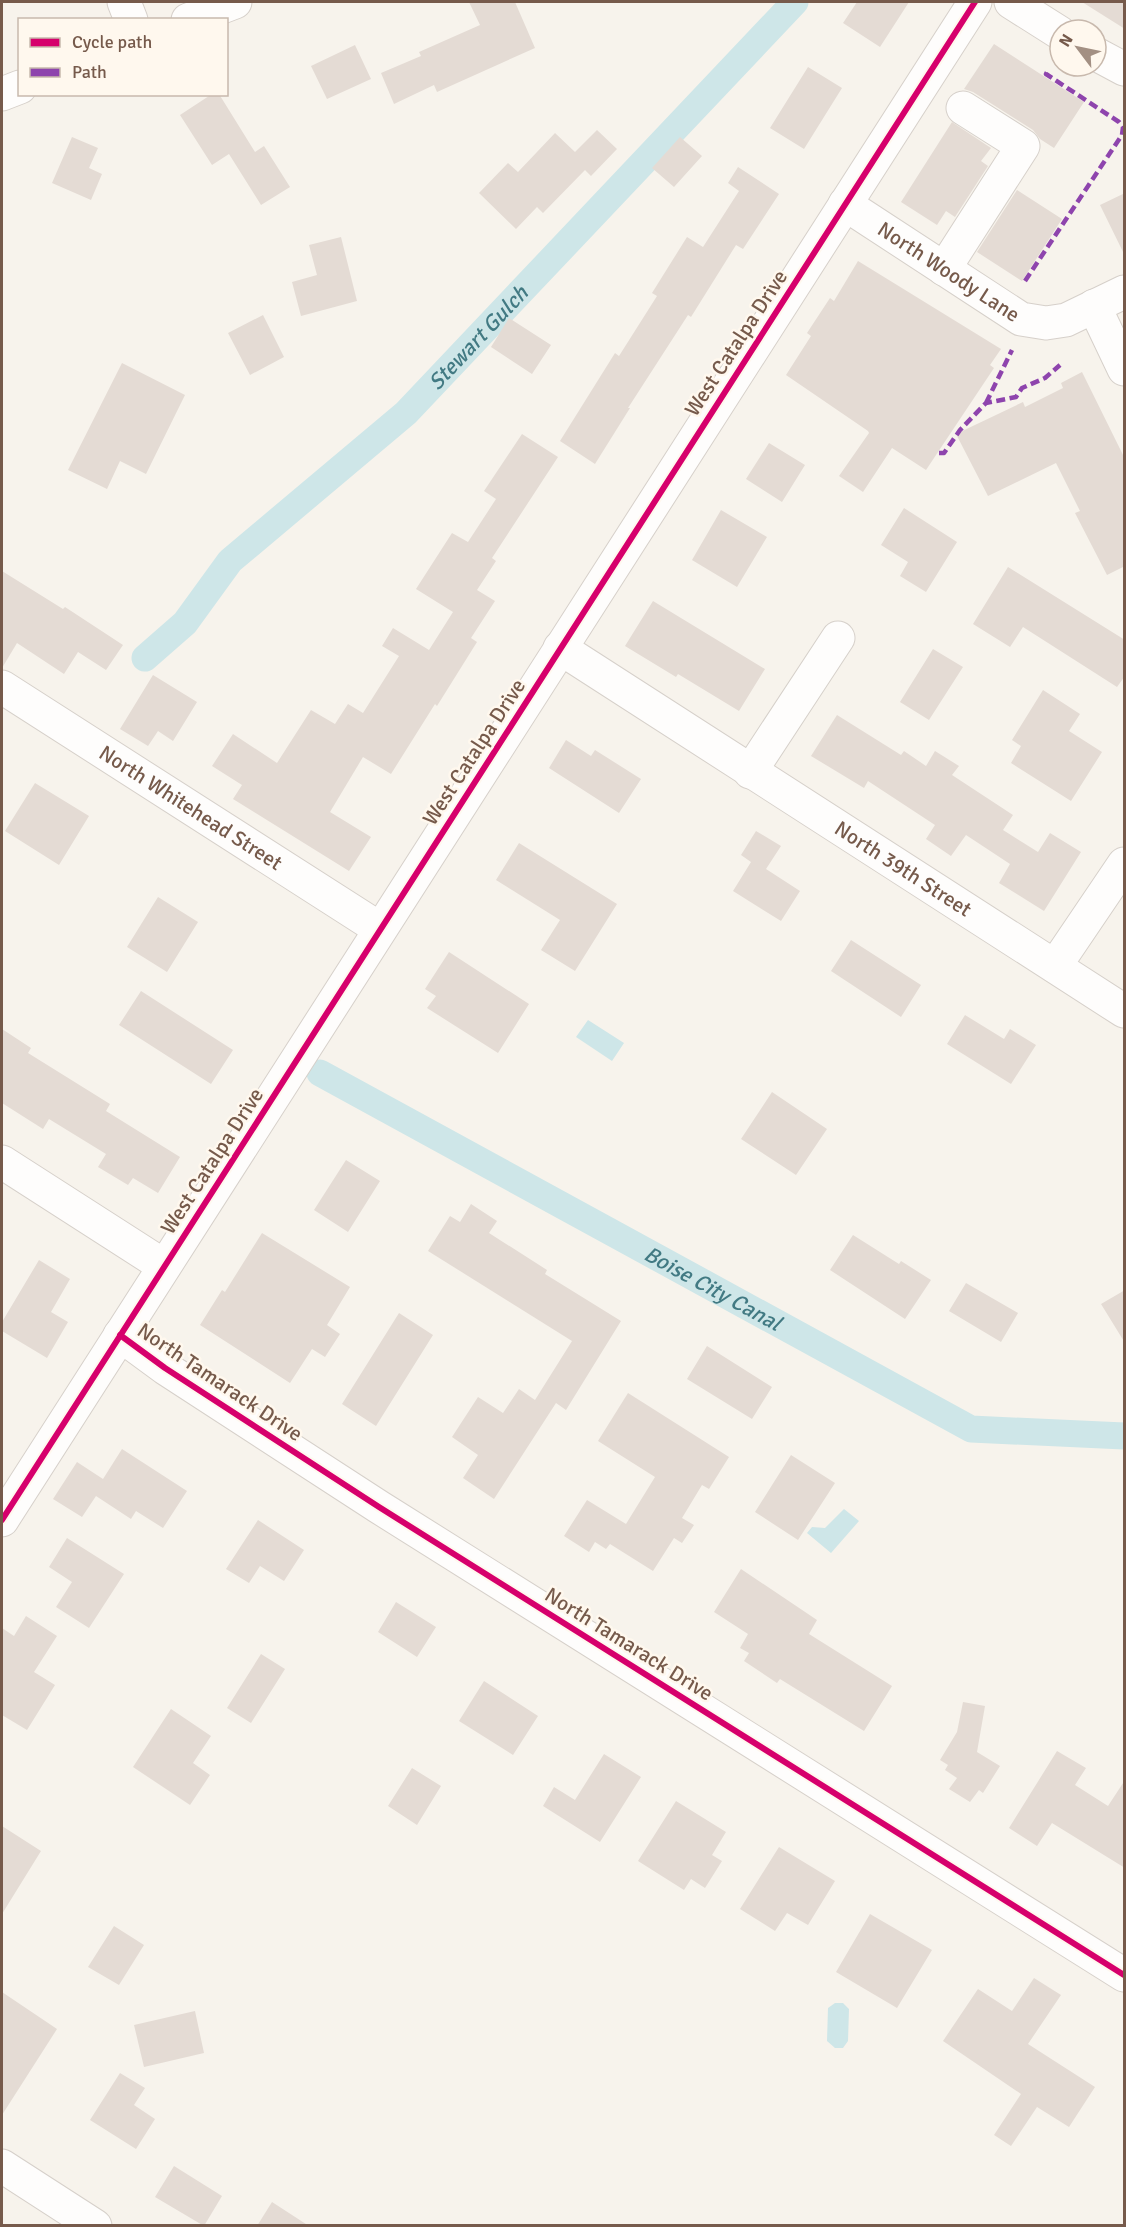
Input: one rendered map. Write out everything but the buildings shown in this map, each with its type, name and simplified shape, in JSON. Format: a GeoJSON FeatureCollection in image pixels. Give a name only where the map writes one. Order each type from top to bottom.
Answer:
{"type":"FeatureCollection","features":[{"type":"Feature","properties":{"kind":"street"},"geometry":{"type":"LineString","coordinates":[[124,2],[130,18]]}},
{"type":"Feature","properties":{"kind":"street"},"geometry":{"type":"LineString","coordinates":[[193,18],[235,2]]}},
{"type":"Feature","properties":{"kind":"street","name":"West Catalpa Drive"},"geometry":{"type":"LineString","coordinates":[[2,1520],[975,2]]}},
{"type":"Feature","properties":{"kind":"street"},"geometry":{"type":"LineString","coordinates":[[1011,2],[1048,25]]}},
{"type":"Feature","properties":{"kind":"street"},"geometry":{"type":"LineString","coordinates":[[1108,60],[1125,69]]}},
{"type":"Feature","properties":{"kind":"street"},"geometry":{"type":"LineString","coordinates":[[2,94],[18,88]]}},
{"type":"Feature","properties":{"kind":"street"},"geometry":{"type":"LineString","coordinates":[[944,269],[1023,146],[963,108]]}},
{"type":"Feature","properties":{"kind":"street","name":"North Woody Lane"},"geometry":{"type":"LineString","coordinates":[[845,204],[1021,319],[1046,323],[1066,320],[1125,292]]}},
{"type":"Feature","properties":{"kind":"street"},"geometry":{"type":"LineString","coordinates":[[1094,306],[1125,369]]}},
{"type":"Feature","properties":{"kind":"street"},"geometry":{"type":"LineString","coordinates":[[750,772],[838,638]]}},
{"type":"Feature","properties":{"kind":"street","name":"North 39th Street"},"geometry":{"type":"LineString","coordinates":[[560,648],[1125,1011]]}},
{"type":"Feature","properties":{"kind":"street","name":"North Whitehead Street"},"geometry":{"type":"LineString","coordinates":[[2,687],[380,929]]}},
{"type":"Feature","properties":{"kind":"street"},"geometry":{"type":"LineString","coordinates":[[1055,966],[1125,864]]}},
{"type":"Feature","properties":{"kind":"street"},"geometry":{"type":"LineString","coordinates":[[2,1162],[164,1266]]}},
{"type":"Feature","properties":{"kind":"street","name":"North Tamarack Drive"},"geometry":{"type":"LineString","coordinates":[[120,1335],[165,1368],[379,1508],[1125,1975]]}},
{"type":"Feature","properties":{"kind":"street"},"geometry":{"type":"LineString","coordinates":[[2,2166],[95,2226]]}},
{"type":"Feature","properties":{"kind":"water"},"geometry":{"type":"Polygon","coordinates":[[[588,1020],[624,1043],[612,1061],[576,1037],[588,1020]]]}},
{"type":"Feature","properties":{"kind":"water"},"geometry":{"type":"Polygon","coordinates":[[[844,1509],[859,1521],[831,1553],[807,1533],[812,1527],[825,1528],[844,1509]]]}},
{"type":"Feature","properties":{"kind":"water"},"geometry":{"type":"Polygon","coordinates":[[[835,2003],[843,2003],[849,2009],[848,2041],[843,2048],[835,2048],[827,2041],[828,2008],[835,2003]]]}},
{"type":"Feature","properties":{"kind":"waterway","name":"Stewart Gulch"},"geometry":{"type":"LineString","coordinates":[[145,658],[185,623],[230,561],[406,413],[795,2]]}},
{"type":"Feature","properties":{"kind":"waterway","name":"Boise City Canal"},"geometry":{"type":"LineString","coordinates":[[320,1073],[971,1429],[1124,1436]]}},
{"type":"Feature","properties":{"kind":"marked path"},"geometry":{"type":"LineString","coordinates":[[1025,281],[1122,135],[1123,127],[1119,122],[1046,74],[1047,72]]}},
{"type":"Feature","properties":{"kind":"marked path"},"geometry":{"type":"LineString","coordinates":[[986,403],[1012,350]]}},
{"type":"Feature","properties":{"kind":"marked path"},"geometry":{"type":"LineString","coordinates":[[939,453],[944,453],[960,430],[986,403],[1016,397],[1022,388],[1045,378],[1060,365]]}},
{"type":"Feature","properties":{"kind":"cycle path"},"geometry":{"type":"LineString","coordinates":[[2,1520],[975,2]]}},
{"type":"Feature","properties":{"kind":"cycle path"},"geometry":{"type":"LineString","coordinates":[[120,1335],[165,1368],[379,1507],[1124,1975]]}}]}
